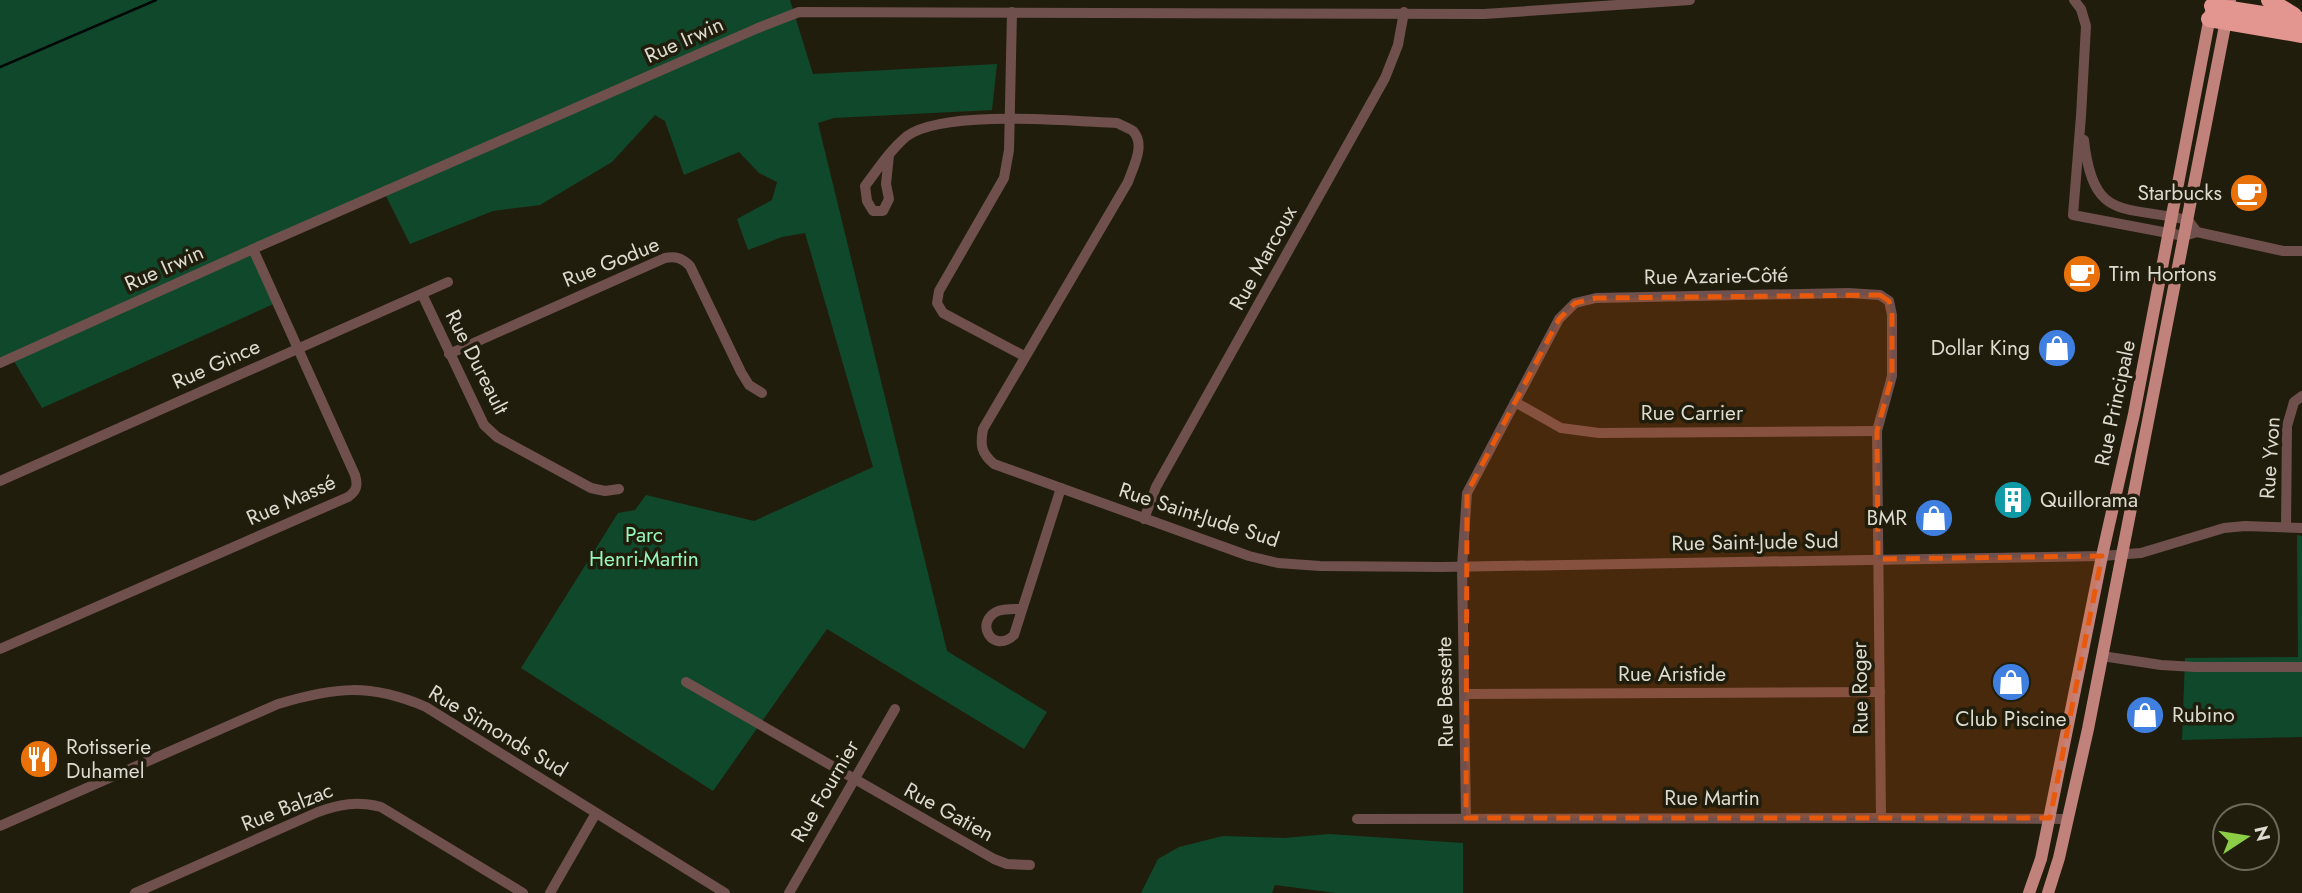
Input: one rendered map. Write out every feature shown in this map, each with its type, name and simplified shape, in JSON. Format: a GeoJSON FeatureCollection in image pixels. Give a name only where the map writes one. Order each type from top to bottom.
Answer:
{"type":"FeatureCollection","features":[{"type":"Feature","properties":{"kind":"highway"},"geometry":{"type":"LineString","coordinates":[[2269,0],[2302,20]]}},
{"type":"Feature","properties":{"kind":"highway"},"geometry":{"type":"LineString","coordinates":[[2211,9],[2302,20]]}},
{"type":"Feature","properties":{"kind":"highway"},"geometry":{"type":"LineString","coordinates":[[2228,10],[2302,35]]}},
{"type":"Feature","properties":{"kind":"main road","name":"Rue Principale"},"geometry":{"type":"LineString","coordinates":[[2029,893],[2041,859],[2050,818],[2102,556],[2134,414],[2211,9]]}},
{"type":"Feature","properties":{"kind":"main road","name":"Rue Principale"},"geometry":{"type":"LineString","coordinates":[[2048,893],[2059,858],[2102,656],[2120,555],[2190,234],[2188,220],[2228,10]]}},
{"type":"Feature","properties":{"kind":"street"},"geometry":{"type":"LineString","coordinates":[[797,0],[799,12]]}},
{"type":"Feature","properties":{"kind":"street"},"geometry":{"type":"LineString","coordinates":[[1484,0],[1484,14]]}},
{"type":"Feature","properties":{"kind":"street","name":"Rue Irwin"},"geometry":{"type":"LineString","coordinates":[[0,363],[253,249],[799,12],[1484,14],[1690,0]]}},
{"type":"Feature","properties":{"kind":"street"},"geometry":{"type":"LineString","coordinates":[[2074,0],[2081,9],[2085,26],[2073,215],[2283,251],[2302,251]]}},
{"type":"Feature","properties":{"kind":"street"},"geometry":{"type":"LineString","coordinates":[[1012,12],[1009,150],[1004,178],[939,291],[937,303],[943,313],[1024,356]]}},
{"type":"Feature","properties":{"kind":"street","name":"Rue Marcoux"},"geometry":{"type":"LineString","coordinates":[[1144,519],[1156,487],[1385,78],[1398,45],[1404,12]]}},
{"type":"Feature","properties":{"kind":"street"},"geometry":{"type":"LineString","coordinates":[[2081,116],[2086,164],[2094,186],[2109,202],[2127,211],[2188,220]]}},
{"type":"Feature","properties":{"kind":"street","name":"Rue Saint-Jude Sud"},"geometry":{"type":"LineString","coordinates":[[888,155],[886,184],[889,200],[883,211],[873,211],[867,201],[866,186],[888,155],[909,135],[943,123],[1008,118],[1117,123],[1132,131],[1139,144],[1128,182],[983,429],[981,443],[984,455],[994,464],[1250,556],[1320,566],[2102,556],[2141,553],[2224,528],[2302,528]]}},
{"type":"Feature","properties":{"kind":"street","name":"Rue Massé"},"geometry":{"type":"LineString","coordinates":[[0,649],[352,494],[357,482],[355,475],[253,249]]}},
{"type":"Feature","properties":{"kind":"street","name":"Rue Godue"},"geometry":{"type":"LineString","coordinates":[[449,354],[665,258],[673,257],[683,259],[690,266],[741,372],[749,385],[762,393]]}},
{"type":"Feature","properties":{"kind":"street","name":"Rue Gince"},"geometry":{"type":"LineString","coordinates":[[0,481],[448,282]]}},
{"type":"Feature","properties":{"kind":"street","name":"Rue Azarie-Côté"},"geometry":{"type":"LineString","coordinates":[[1462,566],[1467,493],[1559,319],[1575,303],[1595,298],[1848,293],[1880,295],[1889,301],[1892,315],[1892,376],[1877,431],[1878,559]]}},
{"type":"Feature","properties":{"kind":"street","name":"Rue Dureault"},"geometry":{"type":"LineString","coordinates":[[422,294],[484,425],[497,437],[592,488],[605,491],[619,489]]}},
{"type":"Feature","properties":{"kind":"street","name":"Rue Yvon"},"geometry":{"type":"LineString","coordinates":[[2286,527],[2287,426],[2294,401],[2302,396]]}},
{"type":"Feature","properties":{"kind":"street","name":"Rue Carrier"},"geometry":{"type":"LineString","coordinates":[[1515,402],[1562,428],[1599,433],[1877,431]]}},
{"type":"Feature","properties":{"kind":"street"},"geometry":{"type":"LineString","coordinates":[[1022,609],[1061,488]]}},
{"type":"Feature","properties":{"kind":"street","name":"Rue Roger"},"geometry":{"type":"LineString","coordinates":[[1878,559],[1881,818]]}},
{"type":"Feature","properties":{"kind":"street","name":"Rue Bessette"},"geometry":{"type":"LineString","coordinates":[[1462,566],[1466,818]]}},
{"type":"Feature","properties":{"kind":"street"},"geometry":{"type":"LineString","coordinates":[[2102,656],[2195,667],[2302,667]]}},
{"type":"Feature","properties":{"kind":"street","name":"Rue Gatien"},"geometry":{"type":"LineString","coordinates":[[686,682],[994,859],[1007,864],[1030,865]]}},
{"type":"Feature","properties":{"kind":"street","name":"Rue Simonds Sud"},"geometry":{"type":"LineString","coordinates":[[0,825],[278,704],[338,690],[385,693],[426,707],[725,893]]}},
{"type":"Feature","properties":{"kind":"street","name":"Rue Aristide"},"geometry":{"type":"LineString","coordinates":[[1464,694],[1880,692]]}},
{"type":"Feature","properties":{"kind":"street","name":"Rue Fournier"},"geometry":{"type":"LineString","coordinates":[[789,893],[895,709]]}},
{"type":"Feature","properties":{"kind":"street","name":"Rue Balzac"},"geometry":{"type":"LineString","coordinates":[[135,893],[317,812],[349,803],[381,807],[523,893]]}},
{"type":"Feature","properties":{"kind":"street"},"geometry":{"type":"LineString","coordinates":[[550,893],[596,813]]}},
{"type":"Feature","properties":{"kind":"street","name":"Rue Martin"},"geometry":{"type":"LineString","coordinates":[[1357,819],[2067,820]]}},
{"type":"Feature","properties":{"kind":"highlighted area"},"geometry":{"type":"Polygon","coordinates":[[[1880,295],[1889,301],[1892,315],[1892,376],[1877,431],[1878,559],[2102,556],[2050,818],[1466,818],[1467,493],[1559,319],[1575,303],[1596,298],[1880,295]]]}},
{"type":"Feature","properties":{"kind":"green space","name":"Parc Henri-Martin"},"geometry":{"type":"Polygon","coordinates":[[[0,0],[790,0],[813,74],[997,64],[992,110],[834,118],[818,123],[947,651],[1047,712],[1024,749],[827,629],[713,791],[521,668],[618,513],[635,510],[646,495],[754,521],[873,467],[805,233],[782,237],[748,250],[737,219],[772,200],[777,182],[759,173],[739,152],[684,175],[665,121],[655,115],[612,162],[540,205],[493,211],[410,244],[384,192],[254,248],[278,302],[42,408],[12,358],[0,363],[0,0]]]}},
{"type":"Feature","properties":{"kind":"green space"},"geometry":{"type":"Polygon","coordinates":[[[2297,535],[2302,536],[2302,737],[2182,740],[2185,658],[2298,657],[2297,535]]]}},
{"type":"Feature","properties":{"kind":"green space"},"geometry":{"type":"Polygon","coordinates":[[[1329,834],[1463,843],[1463,893],[1336,893],[1275,885],[1272,893],[1141,893],[1158,859],[1179,847],[1223,836],[1284,838],[1329,834]]]}},
{"type":"Feature","properties":{"kind":"waterway"},"geometry":{"type":"LineString","coordinates":[[0,67],[156,0]]}},
{"type":"Feature","properties":{"kind":"place","name":"Starbucks"},"geometry":{"type":"Point","coordinates":[2249,193]}},
{"type":"Feature","properties":{"kind":"place","name":"Tim Hortons"},"geometry":{"type":"Point","coordinates":[2082,274]}},
{"type":"Feature","properties":{"kind":"place","name":"Dollar King"},"geometry":{"type":"Point","coordinates":[2057,348]}},
{"type":"Feature","properties":{"kind":"place","name":"Quillorama"},"geometry":{"type":"Point","coordinates":[2013,500]}},
{"type":"Feature","properties":{"kind":"place","name":"BMR"},"geometry":{"type":"Point","coordinates":[1934,518]}},
{"type":"Feature","properties":{"kind":"place","name":"Club Piscine"},"geometry":{"type":"Point","coordinates":[2011,682]}},
{"type":"Feature","properties":{"kind":"place","name":"Rubino"},"geometry":{"type":"Point","coordinates":[2145,715]}},
{"type":"Feature","properties":{"kind":"place","name":"Rotisserie Duhamel"},"geometry":{"type":"Point","coordinates":[39,759]}}]}
